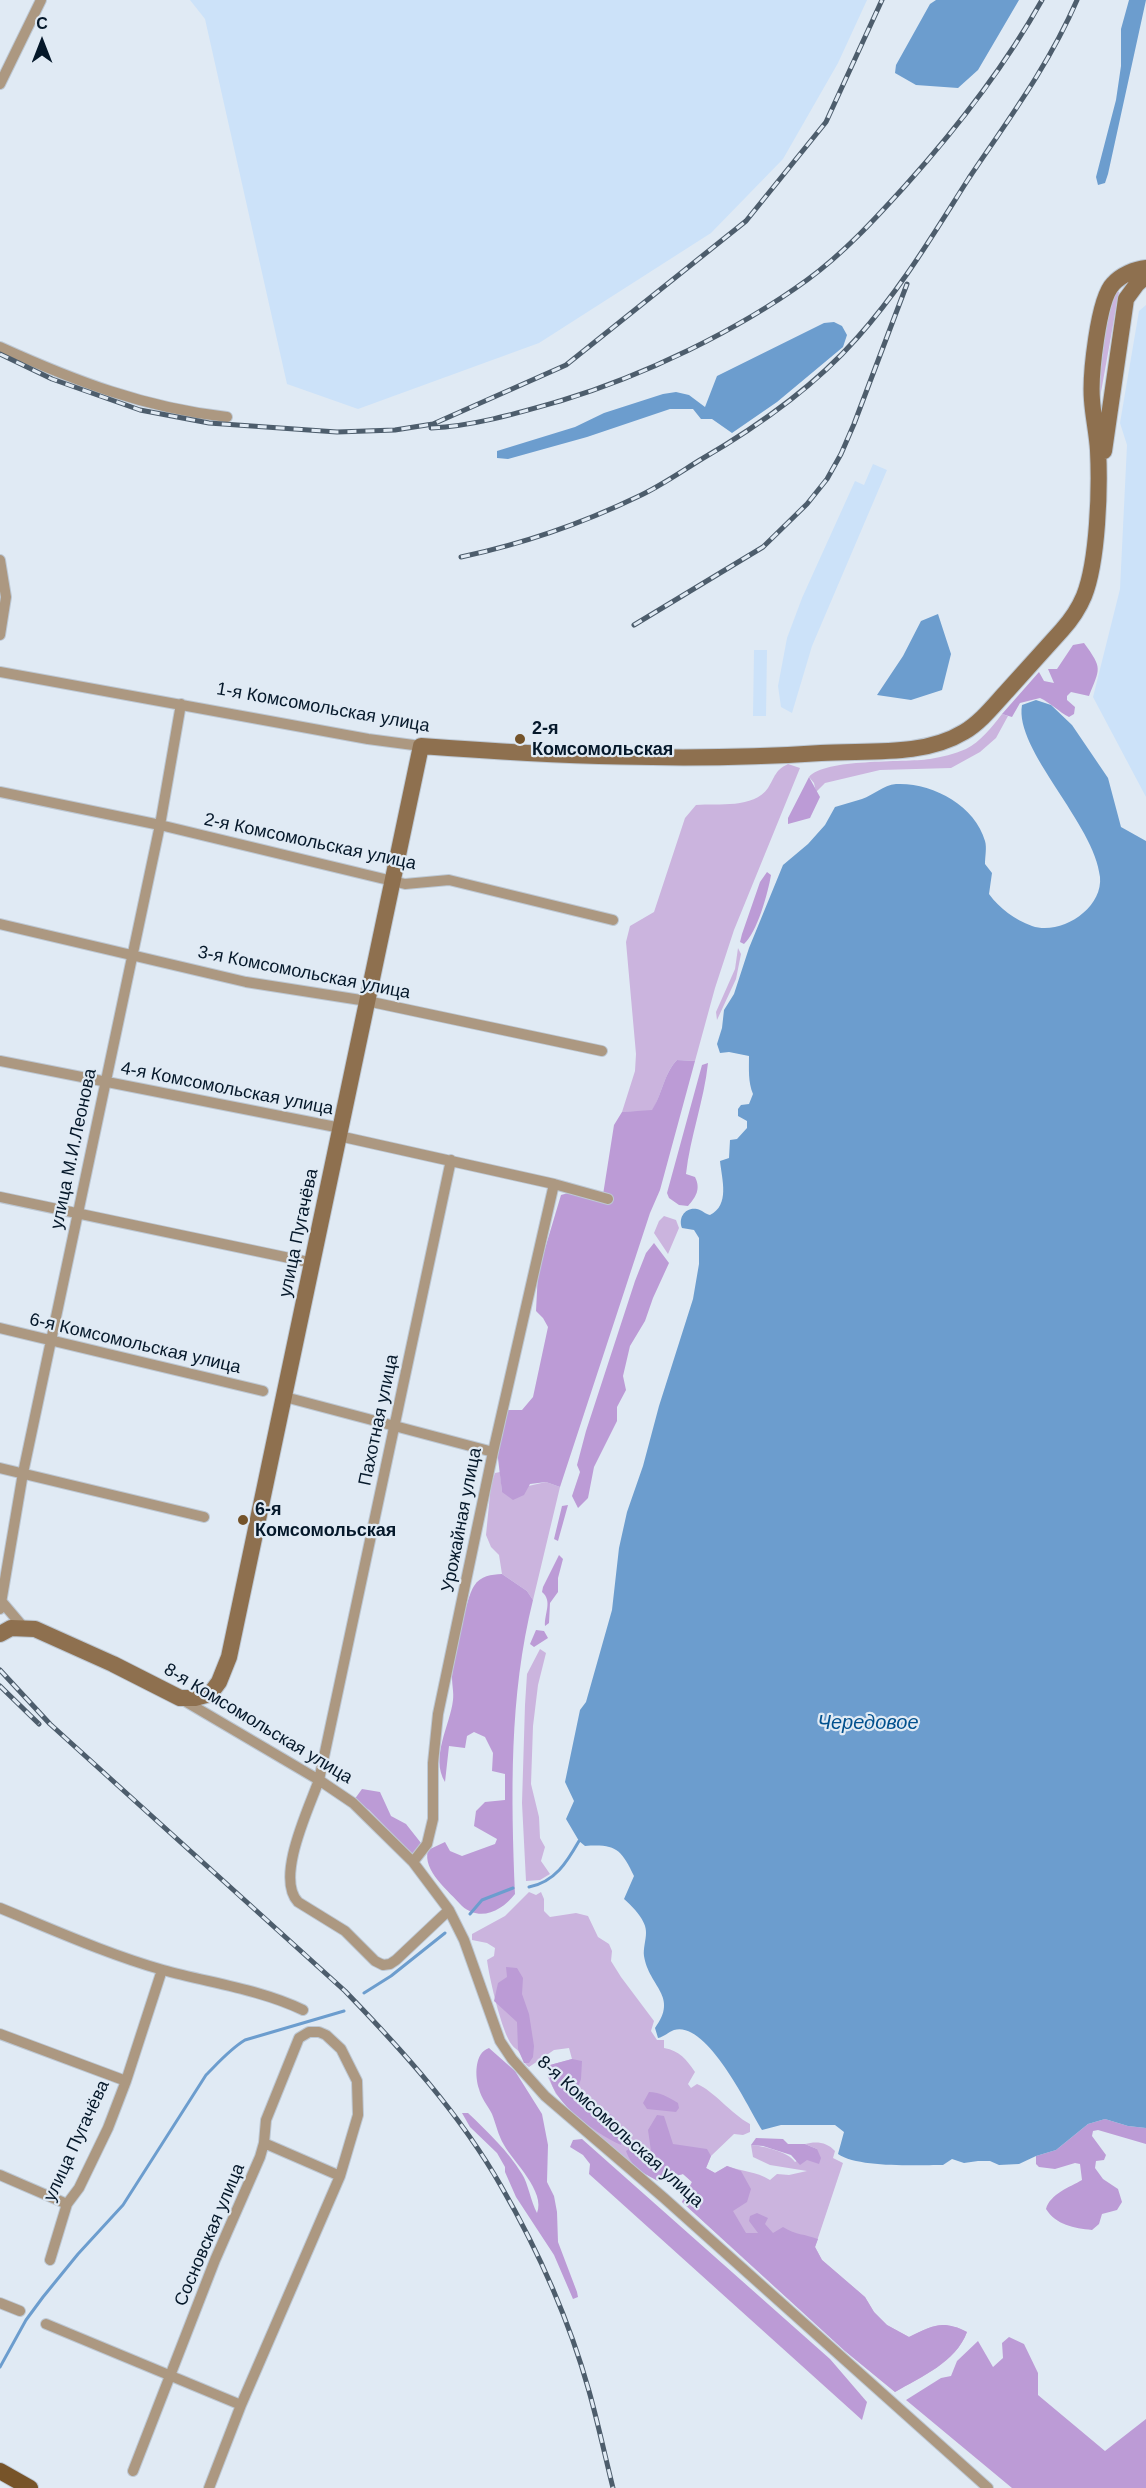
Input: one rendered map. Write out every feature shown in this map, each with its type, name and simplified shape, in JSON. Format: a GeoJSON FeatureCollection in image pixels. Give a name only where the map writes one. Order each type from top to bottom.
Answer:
{"type":"FeatureCollection","features":[{"type":"Feature","properties":{"kind":"main road"},"geometry":{"type":"LineString","coordinates":[[1097,497],[1098,449],[1091,379],[1097,338],[1108,292],[1114,283],[1123,276],[1146,268]]}},
{"type":"Feature","properties":{"kind":"main road"},"geometry":{"type":"LineString","coordinates":[[1097,497],[1122,315],[1130,292],[1146,276]]}},
{"type":"Feature","properties":{"kind":"main road","name":"1-я Комсомольская улица"},"geometry":{"type":"LineString","coordinates":[[421,746],[705,758],[884,751],[920,747],[945,740],[965,732],[985,715],[1071,620],[1084,597],[1092,566],[1097,497]]}},
{"type":"Feature","properties":{"kind":"main road","name":"улица Пугачёва"},"geometry":{"type":"LineString","coordinates":[[210,1694],[219,1682],[229,1657],[421,746]]}},
{"type":"Feature","properties":{"kind":"main road"},"geometry":{"type":"LineString","coordinates":[[0,1634],[11,1628],[24,1628]]}},
{"type":"Feature","properties":{"kind":"main road"},"geometry":{"type":"LineString","coordinates":[[0,1643],[24,1628]]}},
{"type":"Feature","properties":{"kind":"main road","name":"8-я Комсомольская улица"},"geometry":{"type":"LineString","coordinates":[[24,1628],[35,1629],[54,1637],[180,1698]]}},
{"type":"Feature","properties":{"kind":"main road"},"geometry":{"type":"LineString","coordinates":[[180,1698],[195,1698],[210,1694]]}},
{"type":"Feature","properties":{"kind":"main road"},"geometry":{"type":"LineString","coordinates":[[0,2471],[30,2488]]}},
{"type":"Feature","properties":{"kind":"street"},"geometry":{"type":"LineString","coordinates":[[1,77],[41,0]]}},
{"type":"Feature","properties":{"kind":"street"},"geometry":{"type":"LineString","coordinates":[[0,347],[64,376],[123,397],[170,409],[227,417]]}},
{"type":"Feature","properties":{"kind":"street"},"geometry":{"type":"LineString","coordinates":[[0,560],[6,597],[0,635]]}},
{"type":"Feature","properties":{"kind":"street","name":"1-я Комсомольская улица"},"geometry":{"type":"LineString","coordinates":[[0,672],[368,740],[421,746]]}},
{"type":"Feature","properties":{"kind":"street","name":"улица М.И.Леонова"},"geometry":{"type":"LineString","coordinates":[[24,1628],[1,1606],[23,1473],[160,825],[181,704]]}},
{"type":"Feature","properties":{"kind":"street","name":"2-я Комсомольская улица"},"geometry":{"type":"LineString","coordinates":[[0,792],[160,825],[392,881],[416,884],[431,880],[449,880],[613,920]]}},
{"type":"Feature","properties":{"kind":"street","name":"3-я Комсомольская улица"},"geometry":{"type":"LineString","coordinates":[[0,924],[246,982],[367,1000],[602,1051]]}},
{"type":"Feature","properties":{"kind":"street","name":"4-я Комсомольская улица"},"geometry":{"type":"LineString","coordinates":[[0,1061],[340,1132],[608,1199]]}},
{"type":"Feature","properties":{"kind":"street","name":"Пахотная улица"},"geometry":{"type":"LineString","coordinates":[[449,1910],[396,1960],[383,1965],[375,1961],[345,1931],[321,1918],[292,1896],[291,1866],[299,1834],[319,1780],[450,1160]]}},
{"type":"Feature","properties":{"kind":"street","name":"Урожайная улица"},"geometry":{"type":"LineString","coordinates":[[413,1862],[427,1844],[433,1819],[433,1763],[438,1714],[493,1452],[554,1184]]}},
{"type":"Feature","properties":{"kind":"street"},"geometry":{"type":"LineString","coordinates":[[0,1197],[312,1263]]}},
{"type":"Feature","properties":{"kind":"street","name":"6-я Комсомольская улица"},"geometry":{"type":"LineString","coordinates":[[0,1329],[263,1391]]}},
{"type":"Feature","properties":{"kind":"street"},"geometry":{"type":"LineString","coordinates":[[285,1397],[493,1452]]}},
{"type":"Feature","properties":{"kind":"street"},"geometry":{"type":"LineString","coordinates":[[0,1468],[204,1516]]}},
{"type":"Feature","properties":{"kind":"street"},"geometry":{"type":"LineString","coordinates":[[210,1694],[212,1708],[218,1720]]}},
{"type":"Feature","properties":{"kind":"street","name":"8-я Комсомольская улица"},"geometry":{"type":"LineString","coordinates":[[180,1698],[319,1780],[353,1803],[413,1862],[449,1910],[464,1940],[500,2042],[530,2081],[988,2488]]}},
{"type":"Feature","properties":{"kind":"street"},"geometry":{"type":"LineString","coordinates":[[0,1908],[118,1956],[162,1970],[275,1997],[303,2010]]}},
{"type":"Feature","properties":{"kind":"street","name":"улица Пугачёва"},"geometry":{"type":"LineString","coordinates":[[50,2260],[68,2204],[79,2188],[108,2128],[126,2081],[162,1970]]}},
{"type":"Feature","properties":{"kind":"street","name":"Сосновская улица"},"geometry":{"type":"LineString","coordinates":[[133,2471],[215,2260],[264,2144],[266,2120],[299,2038],[309,2032],[326,2035],[341,2049],[357,2081],[358,2115],[340,2176]]}},
{"type":"Feature","properties":{"kind":"street"},"geometry":{"type":"LineString","coordinates":[[0,2034],[126,2081]]}},
{"type":"Feature","properties":{"kind":"street"},"geometry":{"type":"LineString","coordinates":[[209,2488],[241,2405],[340,2176],[264,2144]]}},
{"type":"Feature","properties":{"kind":"street"},"geometry":{"type":"LineString","coordinates":[[0,2175],[68,2204]]}},
{"type":"Feature","properties":{"kind":"street"},"geometry":{"type":"LineString","coordinates":[[0,2303],[20,2311]]}},
{"type":"Feature","properties":{"kind":"street"},"geometry":{"type":"LineString","coordinates":[[46,2324],[241,2405]]}},
{"type":"Feature","properties":{"kind":"shaded area"},"geometry":{"type":"Polygon","coordinates":[[[190,0],[867,0],[838,63],[783,159],[711,233],[539,343],[358,409],[287,384],[205,19],[190,0]]]}},
{"type":"Feature","properties":{"kind":"shaded area"},"geometry":{"type":"Polygon","coordinates":[[[1116,290],[1119,292],[1099,403],[1095,400],[1107,321],[1116,290]]]}},
{"type":"Feature","properties":{"kind":"shaded area"},"geometry":{"type":"Polygon","coordinates":[[[1146,305],[1146,797],[1093,697],[1120,589],[1127,445],[1120,423],[1139,311],[1146,305]]]}},
{"type":"Feature","properties":{"kind":"shaded area"},"geometry":{"type":"Polygon","coordinates":[[[873,464],[887,470],[812,646],[792,713],[781,707],[778,686],[787,638],[802,598],[855,481],[864,485],[873,464]]]}},
{"type":"Feature","properties":{"kind":"shaded area"},"geometry":{"type":"Polygon","coordinates":[[[1084,643],[1098,669],[1089,696],[1071,692],[1067,696],[1067,700],[1075,707],[1074,714],[1069,717],[1040,698],[1020,703],[1012,717],[1002,714],[1039,672],[1044,681],[1054,683],[1048,669],[1057,669],[1073,645],[1084,643]]]}},
{"type":"Feature","properties":{"kind":"shaded area"},"geometry":{"type":"Polygon","coordinates":[[[754,650],[767,650],[766,716],[753,716],[754,650]]]}},
{"type":"Feature","properties":{"kind":"shaded area"},"geometry":{"type":"Polygon","coordinates":[[[1002,714],[1008,716],[996,738],[980,752],[951,768],[880,770],[825,783],[816,792],[814,783],[809,777],[818,771],[847,764],[930,759],[957,752],[976,742],[1002,714]]]}},
{"type":"Feature","properties":{"kind":"shaded area"},"geometry":{"type":"Polygon","coordinates":[[[788,764],[800,768],[734,930],[695,1061],[677,1060],[669,1071],[652,1111],[622,1112],[635,1071],[636,1054],[626,942],[630,926],[654,912],[685,818],[696,805],[735,804],[754,799],[762,795],[778,771],[788,764]]]}},
{"type":"Feature","properties":{"kind":"shaded area"},"geometry":{"type":"Polygon","coordinates":[[[809,777],[820,797],[810,818],[788,824],[788,818],[809,777]]]}},
{"type":"Feature","properties":{"kind":"shaded area"},"geometry":{"type":"Polygon","coordinates":[[[767,872],[771,875],[765,902],[749,939],[744,944],[740,942],[742,934],[760,882],[767,872]]]}},
{"type":"Feature","properties":{"kind":"shaded area"},"geometry":{"type":"Polygon","coordinates":[[[738,948],[741,954],[736,979],[717,1020],[716,1012],[735,969],[738,948]]]}},
{"type":"Feature","properties":{"kind":"shaded area"},"geometry":{"type":"Polygon","coordinates":[[[677,1060],[695,1061],[660,1190],[650,1213],[560,1487],[546,1482],[530,1484],[524,1495],[513,1500],[502,1492],[497,1450],[508,1410],[522,1410],[533,1397],[548,1327],[536,1311],[538,1272],[561,1195],[568,1193],[602,1201],[614,1125],[622,1112],[652,1110],[669,1071],[677,1060]]]}},
{"type":"Feature","properties":{"kind":"shaded area"},"geometry":{"type":"Polygon","coordinates":[[[708,1063],[686,1174],[695,1177],[698,1189],[688,1206],[679,1205],[669,1198],[667,1193],[702,1065],[708,1063]]]}},
{"type":"Feature","properties":{"kind":"shaded area"},"geometry":{"type":"Polygon","coordinates":[[[664,1216],[676,1220],[679,1228],[668,1254],[654,1233],[664,1216]]]}},
{"type":"Feature","properties":{"kind":"shaded area"},"geometry":{"type":"Polygon","coordinates":[[[654,1243],[669,1263],[645,1321],[630,1346],[623,1376],[626,1390],[617,1407],[617,1421],[594,1467],[588,1498],[578,1508],[572,1496],[580,1472],[577,1465],[586,1431],[635,1281],[646,1253],[654,1243]]]}},
{"type":"Feature","properties":{"kind":"shaded area"},"geometry":{"type":"Polygon","coordinates":[[[500,1472],[502,1492],[546,1482],[560,1487],[533,1600],[527,1591],[502,1574],[499,1555],[491,1547],[486,1535],[491,1484],[495,1473],[500,1472]]]}},
{"type":"Feature","properties":{"kind":"shaded area"},"geometry":{"type":"Polygon","coordinates":[[[568,1505],[558,1541],[554,1539],[562,1506],[568,1505]]]}},
{"type":"Feature","properties":{"kind":"shaded area"},"geometry":{"type":"Polygon","coordinates":[[[559,1555],[563,1559],[558,1578],[558,1592],[550,1603],[549,1623],[545,1626],[548,1604],[542,1592],[559,1555]]]}},
{"type":"Feature","properties":{"kind":"shaded area"},"geometry":{"type":"Polygon","coordinates":[[[502,1574],[527,1591],[533,1600],[525,1636],[516,1709],[513,1783],[515,1894],[504,1905],[483,1914],[469,1911],[462,1906],[433,1873],[427,1858],[428,1850],[445,1842],[450,1851],[462,1856],[495,1844],[497,1839],[474,1826],[476,1811],[485,1802],[505,1800],[505,1774],[492,1771],[493,1753],[485,1737],[474,1732],[467,1736],[465,1748],[449,1746],[445,1782],[441,1772],[440,1752],[453,1700],[452,1677],[467,1603],[474,1586],[480,1580],[486,1576],[502,1574]]]}},
{"type":"Feature","properties":{"kind":"shaded area"},"geometry":{"type":"Polygon","coordinates":[[[536,1630],[544,1631],[548,1638],[534,1647],[530,1644],[536,1630]]]}},
{"type":"Feature","properties":{"kind":"shaded area"},"geometry":{"type":"Polygon","coordinates":[[[540,1649],[546,1653],[538,1685],[533,1726],[531,1784],[539,1817],[540,1838],[545,1847],[541,1861],[550,1874],[540,1880],[526,1881],[522,1803],[525,1705],[527,1674],[540,1649]]]}},
{"type":"Feature","properties":{"kind":"shaded area"},"geometry":{"type":"Polygon","coordinates":[[[362,1789],[380,1792],[391,1816],[406,1824],[421,1843],[415,1854],[411,1853],[369,1810],[354,1800],[362,1789]]]}},
{"type":"Feature","properties":{"kind":"shaded area"},"geometry":{"type":"Polygon","coordinates":[[[529,1892],[536,1895],[541,1892],[544,1899],[544,1911],[550,1917],[576,1913],[588,1916],[598,1937],[609,1944],[612,1951],[611,1961],[621,1977],[654,2021],[651,2031],[657,2040],[664,2040],[664,2048],[682,2056],[695,2072],[688,2084],[691,2088],[697,2084],[703,2087],[750,2124],[750,2132],[743,2135],[734,2134],[711,2156],[706,2168],[715,2173],[727,2166],[770,2180],[777,2174],[789,2175],[807,2171],[770,2165],[753,2157],[751,2145],[782,2152],[795,2162],[817,2149],[805,2144],[821,2143],[835,2151],[833,2158],[843,2163],[815,2247],[822,2260],[865,2297],[874,2312],[887,2325],[909,2337],[944,2325],[967,2332],[955,2352],[937,2368],[895,2392],[845,2351],[682,2202],[692,2182],[683,2174],[658,2181],[621,2159],[556,2094],[547,2075],[550,2065],[572,2059],[569,2048],[554,2050],[529,2067],[525,2064],[508,2039],[496,2004],[487,1960],[494,1956],[495,1948],[487,1943],[472,1940],[472,1934],[505,1916],[529,1892]]]}},
{"type":"Feature","properties":{"kind":"shaded area"},"geometry":{"type":"Polygon","coordinates":[[[506,1967],[517,1968],[523,1978],[522,1994],[529,2014],[534,2046],[533,2057],[529,2063],[524,2063],[518,2049],[517,2022],[494,2001],[498,1983],[507,1977],[506,1967]]]}},
{"type":"Feature","properties":{"kind":"shaded area"},"geometry":{"type":"Polygon","coordinates":[[[489,2048],[515,2071],[542,2114],[548,2145],[547,2182],[554,2196],[557,2212],[558,2242],[577,2292],[578,2297],[573,2299],[554,2255],[516,2197],[497,2153],[470,2127],[462,2113],[468,2113],[510,2157],[524,2178],[537,2213],[539,2205],[533,2186],[504,2145],[479,2089],[476,2072],[478,2060],[489,2048]]]}},
{"type":"Feature","properties":{"kind":"shaded area"},"geometry":{"type":"Polygon","coordinates":[[[572,2059],[582,2061],[581,2079],[576,2093],[595,2117],[605,2121],[608,2114],[612,2115],[617,2122],[615,2129],[622,2141],[621,2145],[585,2123],[562,2101],[554,2089],[550,2077],[550,2065],[572,2059]]]}},
{"type":"Feature","properties":{"kind":"shaded area"},"geometry":{"type":"Polygon","coordinates":[[[649,2092],[667,2097],[678,2103],[679,2108],[676,2112],[647,2109],[643,2103],[649,2092]]]}},
{"type":"Feature","properties":{"kind":"shaded area"},"geometry":{"type":"Polygon","coordinates":[[[657,2115],[664,2116],[673,2144],[707,2149],[711,2156],[706,2168],[715,2173],[727,2166],[741,2171],[751,2189],[747,2202],[733,2211],[746,2233],[758,2233],[749,2221],[750,2216],[757,2213],[768,2218],[765,2224],[773,2233],[783,2227],[818,2239],[815,2247],[822,2260],[865,2297],[874,2312],[887,2325],[909,2337],[937,2326],[951,2326],[967,2332],[962,2343],[937,2368],[895,2392],[845,2351],[682,2202],[692,2182],[683,2174],[658,2181],[635,2166],[626,2151],[633,2146],[644,2155],[650,2156],[648,2130],[657,2115]]]}},
{"type":"Feature","properties":{"kind":"shaded area"},"geometry":{"type":"Polygon","coordinates":[[[1105,2119],[1128,2126],[1146,2128],[1146,2144],[1098,2130],[1093,2131],[1092,2136],[1106,2155],[1104,2160],[1096,2161],[1095,2168],[1103,2179],[1118,2189],[1122,2202],[1117,2210],[1102,2214],[1099,2224],[1092,2230],[1066,2225],[1055,2219],[1046,2209],[1056,2195],[1082,2180],[1080,2164],[1075,2163],[1055,2169],[1039,2167],[1036,2164],[1036,2156],[1056,2150],[1088,2124],[1105,2119]]]}},
{"type":"Feature","properties":{"kind":"shaded area"},"geometry":{"type":"Polygon","coordinates":[[[756,2138],[783,2139],[788,2144],[805,2144],[817,2149],[821,2158],[819,2164],[807,2160],[800,2165],[791,2155],[763,2146],[751,2145],[756,2138]]]}},
{"type":"Feature","properties":{"kind":"shaded area"},"geometry":{"type":"Polygon","coordinates":[[[582,2139],[830,2359],[867,2402],[862,2420],[589,2174],[590,2164],[583,2155],[570,2147],[573,2140],[582,2139]]]}},
{"type":"Feature","properties":{"kind":"shaded area"},"geometry":{"type":"Polygon","coordinates":[[[1009,2337],[1024,2344],[1038,2373],[1038,2395],[1105,2451],[1146,2419],[1146,2488],[1012,2488],[906,2400],[941,2378],[951,2376],[957,2361],[978,2341],[993,2367],[1003,2358],[1002,2343],[1009,2337]]]}},
{"type":"Feature","properties":{"kind":"water"},"geometry":{"type":"Polygon","coordinates":[[[936,0],[1019,0],[978,70],[958,88],[916,85],[895,73],[896,65],[930,4],[936,0]]]}},
{"type":"Feature","properties":{"kind":"water"},"geometry":{"type":"Polygon","coordinates":[[[1129,0],[1146,0],[1108,174],[1105,183],[1098,185],[1096,177],[1116,100],[1121,66],[1121,29],[1129,0]]]}},
{"type":"Feature","properties":{"kind":"water"},"geometry":{"type":"Polygon","coordinates":[[[834,322],[842,326],[847,335],[843,347],[777,402],[732,433],[712,419],[701,419],[693,409],[670,409],[587,437],[508,459],[497,458],[497,451],[575,427],[604,413],[663,394],[676,392],[689,395],[705,407],[717,376],[824,323],[834,322]]]}},
{"type":"Feature","properties":{"kind":"water"},"geometry":{"type":"Polygon","coordinates":[[[938,614],[951,654],[942,690],[911,700],[877,695],[903,656],[921,621],[938,614]]]}},
{"type":"Feature","properties":{"kind":"water","name":"Чередовое"},"geometry":{"type":"Polygon","coordinates":[[[1036,700],[1051,705],[1072,725],[1108,778],[1121,827],[1146,841],[1146,2128],[1128,2126],[1105,2119],[1088,2124],[1056,2150],[1019,2164],[999,2165],[990,2161],[964,2163],[952,2159],[943,2165],[873,2164],[859,2162],[838,2154],[844,2132],[835,2125],[781,2125],[762,2130],[725,2068],[700,2038],[687,2030],[674,2030],[658,2038],[655,2028],[662,2017],[664,2008],[663,1999],[644,1956],[646,1928],[642,1919],[624,1899],[634,1876],[621,1854],[616,1850],[604,1846],[585,1846],[579,1841],[566,1819],[574,1801],[565,1782],[580,1710],[586,1702],[612,1610],[619,1548],[627,1512],[693,1299],[699,1264],[699,1238],[694,1230],[682,1228],[682,1217],[686,1211],[693,1209],[710,1215],[716,1211],[723,1191],[720,1161],[729,1158],[730,1140],[737,1139],[747,1128],[747,1121],[738,1116],[738,1109],[741,1105],[749,1104],[753,1094],[749,1056],[729,1052],[720,1053],[717,1044],[724,1010],[734,994],[749,948],[783,865],[808,844],[825,825],[835,807],[862,799],[891,785],[909,784],[950,798],[972,817],[980,828],[986,843],[985,864],[992,873],[989,894],[1013,917],[1032,926],[1043,928],[1055,927],[1078,917],[1095,900],[1100,877],[1095,856],[1085,834],[1030,743],[1023,723],[1022,705],[1036,700]]]}},
{"type":"Feature","properties":{"kind":"waterway"},"geometry":{"type":"LineString","coordinates":[[529,1887],[553,1876],[565,1863],[579,1841]]}},
{"type":"Feature","properties":{"kind":"waterway"},"geometry":{"type":"LineString","coordinates":[[470,1914],[482,1900],[513,1888]]}},
{"type":"Feature","properties":{"kind":"waterway"},"geometry":{"type":"LineString","coordinates":[[364,1993],[391,1976],[445,1933]]}},
{"type":"Feature","properties":{"kind":"waterway"},"geometry":{"type":"LineString","coordinates":[[0,2367],[26,2320],[43,2297],[78,2254],[123,2205],[206,2075],[245,2040],[344,2011]]}},
{"type":"Feature","properties":{"kind":"railway"},"geometry":{"type":"LineString","coordinates":[[0,354],[52,379],[140,410],[209,423],[337,432],[395,430],[433,424],[566,365],[746,221],[826,122],[882,0]]}},
{"type":"Feature","properties":{"kind":"railway"},"geometry":{"type":"LineString","coordinates":[[431,428],[480,422],[592,391],[688,350],[780,299],[834,259],[905,186],[979,97],[1012,50],[1042,0]]}},
{"type":"Feature","properties":{"kind":"railway"},"geometry":{"type":"LineString","coordinates":[[461,557],[551,532],[616,507],[645,493],[763,420],[822,374],[873,319],[916,260],[1041,70],[1077,0]]}},
{"type":"Feature","properties":{"kind":"railway"},"geometry":{"type":"LineString","coordinates":[[634,625],[763,547],[807,504],[827,479],[841,454],[907,284]]}},
{"type":"Feature","properties":{"kind":"railway"},"geometry":{"type":"LineString","coordinates":[[0,1670],[50,1724],[345,1991],[409,2060],[449,2108],[501,2186],[528,2235],[551,2286],[581,2364],[613,2488]]}},
{"type":"Feature","properties":{"kind":"railway"},"geometry":{"type":"LineString","coordinates":[[0,1686],[39,1724]]}},
{"type":"Feature","properties":{"kind":"place","name":"2-я Комсомольская"},"geometry":{"type":"Point","coordinates":[520,739]}},
{"type":"Feature","properties":{"kind":"place","name":"6-я Комсомольская"},"geometry":{"type":"Point","coordinates":[243,1520]}}]}
